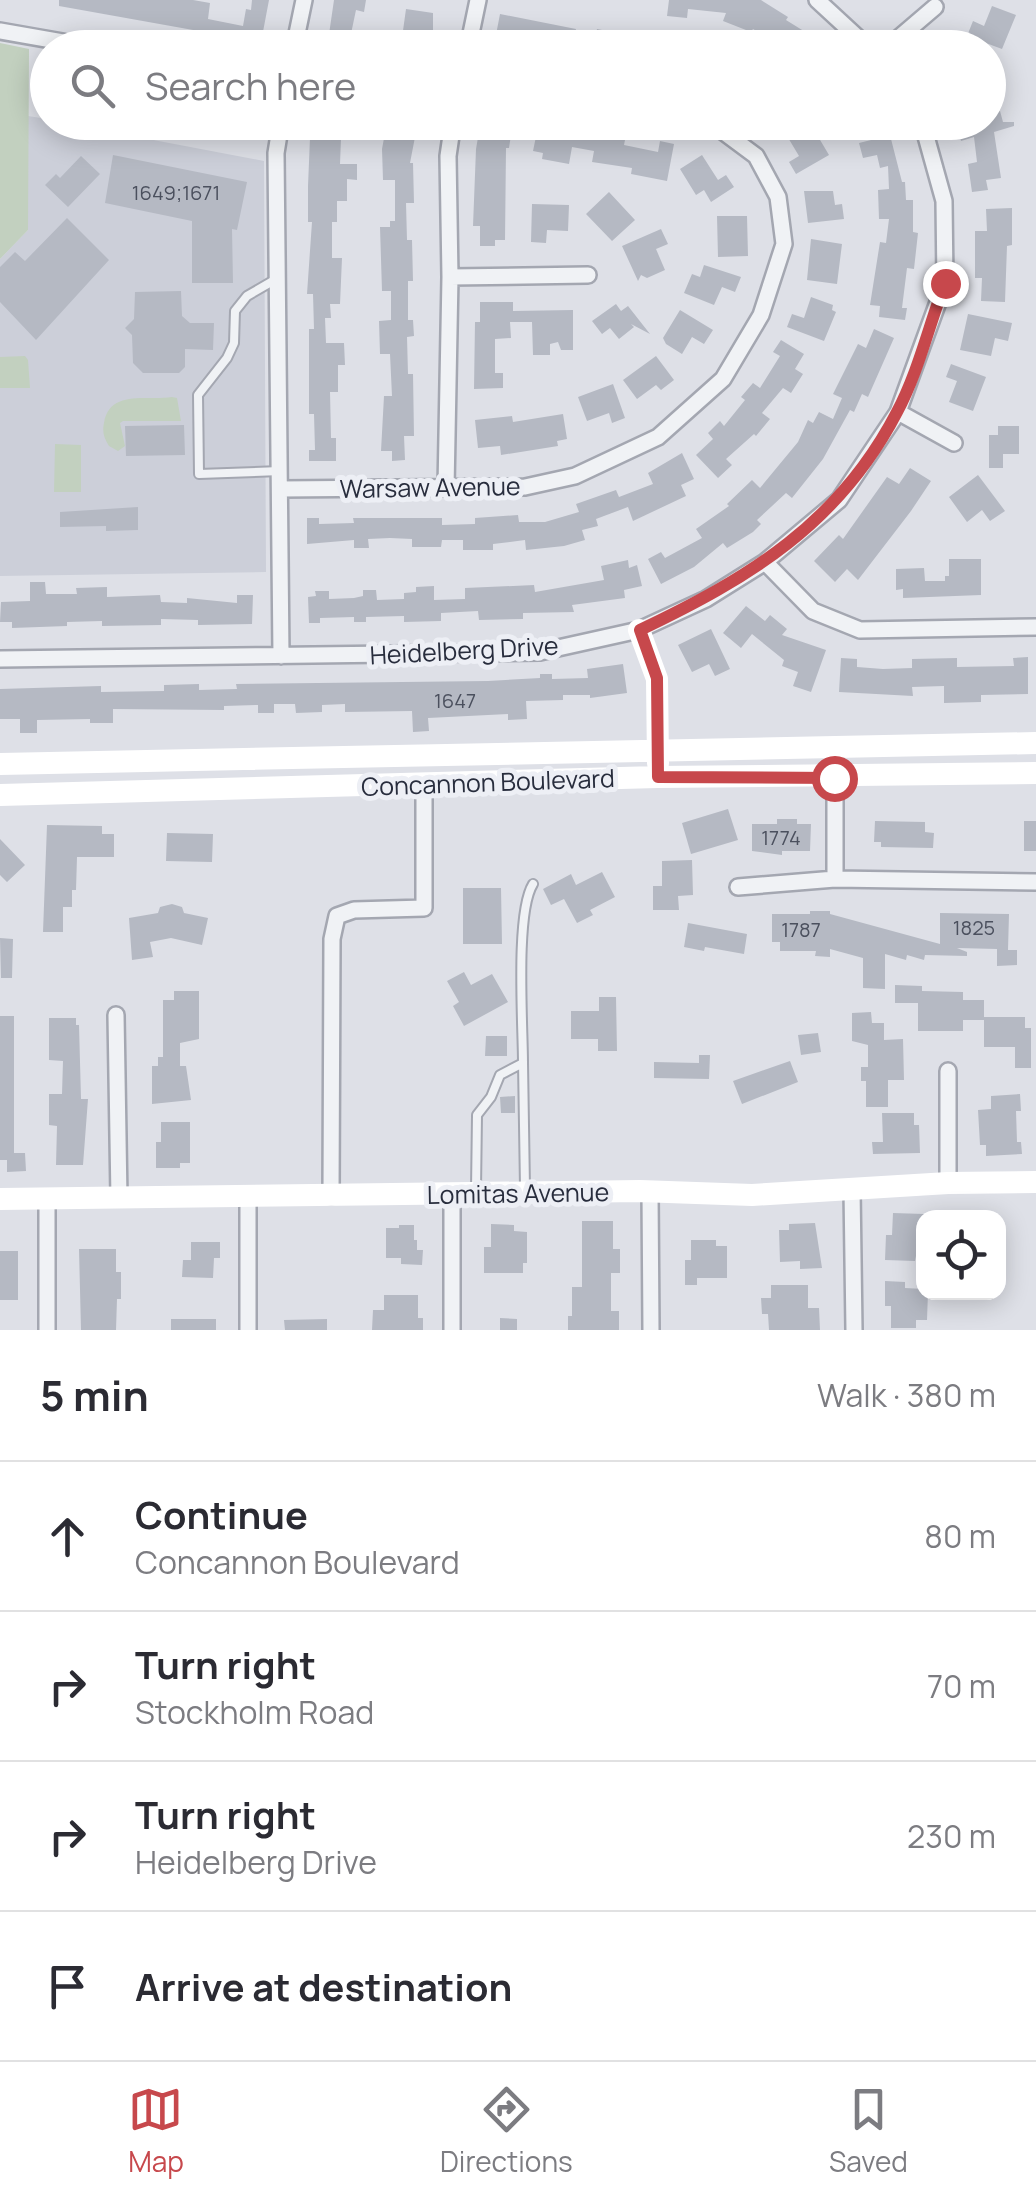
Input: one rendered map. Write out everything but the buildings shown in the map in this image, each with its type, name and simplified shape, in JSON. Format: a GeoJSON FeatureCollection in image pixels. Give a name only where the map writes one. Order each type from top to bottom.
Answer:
{"type":"FeatureCollection","features":[{"type":"Feature","properties":{"kind":"main road"},"geometry":{"type":"LineString","coordinates":[[640,630],[657,678],[658,777]]}},
{"type":"Feature","properties":{"kind":"main road","name":"Concannon Boulevard"},"geometry":{"type":"LineString","coordinates":[[0,764],[1036,742]]}},
{"type":"Feature","properties":{"kind":"main road","name":"Concannon Boulevard"},"geometry":{"type":"LineString","coordinates":[[0,794],[658,777],[1036,773]]}},
{"type":"Feature","properties":{"kind":"main road","name":"Lomitas Avenue"},"geometry":{"type":"LineString","coordinates":[[0,1199],[752,1194],[1036,1182]]}},
{"type":"Feature","properties":{"kind":"street"},"geometry":{"type":"LineString","coordinates":[[298,30],[304,0]]}},
{"type":"Feature","properties":{"kind":"street"},"geometry":{"type":"LineString","coordinates":[[472,30],[478,0]]}},
{"type":"Feature","properties":{"kind":"street"},"geometry":{"type":"LineString","coordinates":[[817,0],[850,30]]}},
{"type":"Feature","properties":{"kind":"street"},"geometry":{"type":"LineString","coordinates":[[909,30],[935,8]]}},
{"type":"Feature","properties":{"kind":"street"},"geometry":{"type":"LineString","coordinates":[[0,31],[30,36]]}},
{"type":"Feature","properties":{"kind":"street"},"geometry":{"type":"LineString","coordinates":[[278,140],[281,656]]}},
{"type":"Feature","properties":{"kind":"street"},"geometry":{"type":"LineString","coordinates":[[446,488],[451,140]]}},
{"type":"Feature","properties":{"kind":"street","name":"Warsaw Avenue"},"geometry":{"type":"LineString","coordinates":[[281,480],[446,488],[525,487],[575,476],[658,437],[723,379],[761,315],[784,244],[778,197],[756,156],[734,140]]}},
{"type":"Feature","properties":{"kind":"street","name":"Heidelberg Drive"},"geometry":{"type":"LineString","coordinates":[[0,659],[540,652],[640,630],[706,598],[766,562],[839,500],[898,412],[945,283],[944,202],[927,140]]}},
{"type":"Feature","properties":{"kind":"street"},"geometry":{"type":"LineString","coordinates":[[450,277],[588,276]]}},
{"type":"Feature","properties":{"kind":"street"},"geometry":{"type":"LineString","coordinates":[[898,412],[954,443]]}},
{"type":"Feature","properties":{"kind":"street"},"geometry":{"type":"LineString","coordinates":[[766,562],[813,611],[860,630],[1036,628]]}},
{"type":"Feature","properties":{"kind":"street"},"geometry":{"type":"LineString","coordinates":[[834,747],[835,879]]}},
{"type":"Feature","properties":{"kind":"street"},"geometry":{"type":"LineString","coordinates":[[332,1196],[332,939],[337,916],[393,906],[424,908],[424,784]]}},
{"type":"Feature","properties":{"kind":"street"},"geometry":{"type":"LineString","coordinates":[[738,887],[835,879],[1036,882]]}},
{"type":"Feature","properties":{"kind":"street"},"geometry":{"type":"LineString","coordinates":[[116,1016],[119,1198]]}},
{"type":"Feature","properties":{"kind":"street"},"geometry":{"type":"LineString","coordinates":[[948,1072],[948,1183]]}},
{"type":"Feature","properties":{"kind":"street"},"geometry":{"type":"LineString","coordinates":[[852,1189],[854,1330]]}},
{"type":"Feature","properties":{"kind":"street"},"geometry":{"type":"LineString","coordinates":[[650,1192],[651,1330]]}},
{"type":"Feature","properties":{"kind":"street"},"geometry":{"type":"LineString","coordinates":[[452,1194],[452,1330]]}},
{"type":"Feature","properties":{"kind":"street"},"geometry":{"type":"LineString","coordinates":[[248,1197],[248,1330]]}},
{"type":"Feature","properties":{"kind":"street"},"geometry":{"type":"LineString","coordinates":[[46,1198],[47,1330]]}},
{"type":"Feature","properties":{"kind":"lane"},"geometry":{"type":"LineString","coordinates":[[278,278],[247,296],[236,311],[234,343],[198,395],[199,474],[281,480]]}},
{"type":"Feature","properties":{"kind":"lane"},"geometry":{"type":"LineString","coordinates":[[525,1193],[524,942],[527,893],[532,884]]}},
{"type":"Feature","properties":{"kind":"lane"},"geometry":{"type":"LineString","coordinates":[[476,1194],[477,1115],[491,1097],[500,1075],[523,1063]]}},
{"type":"Feature","properties":{"kind":"shaded area"},"geometry":{"type":"Polygon","coordinates":[[[28,116],[30,140],[153,140],[264,161],[266,572],[0,576],[0,259],[28,230],[28,116]]]}},
{"type":"Feature","properties":{"kind":"green space"},"geometry":{"type":"Polygon","coordinates":[[[0,43],[29,49],[28,230],[0,259],[0,43]]]}},
{"type":"Feature","properties":{"kind":"green space"},"geometry":{"type":"Polygon","coordinates":[[[25,356],[30,388],[0,388],[0,357],[25,356]]]}},
{"type":"Feature","properties":{"kind":"green space"},"geometry":{"type":"Polygon","coordinates":[[[177,398],[181,421],[123,421],[120,423],[125,446],[118,451],[109,446],[103,426],[113,405],[131,399],[177,398]]]}},
{"type":"Feature","properties":{"kind":"green space"},"geometry":{"type":"Polygon","coordinates":[[[55,444],[81,445],[81,492],[54,492],[55,444]]]}},
{"type":"Feature","properties":{"kind":"route"},"geometry":{"type":"LineString","coordinates":[[834,778],[658,777],[657,678],[640,630],[706,598],[766,562],[839,500],[898,412],[945,283]]}}]}
